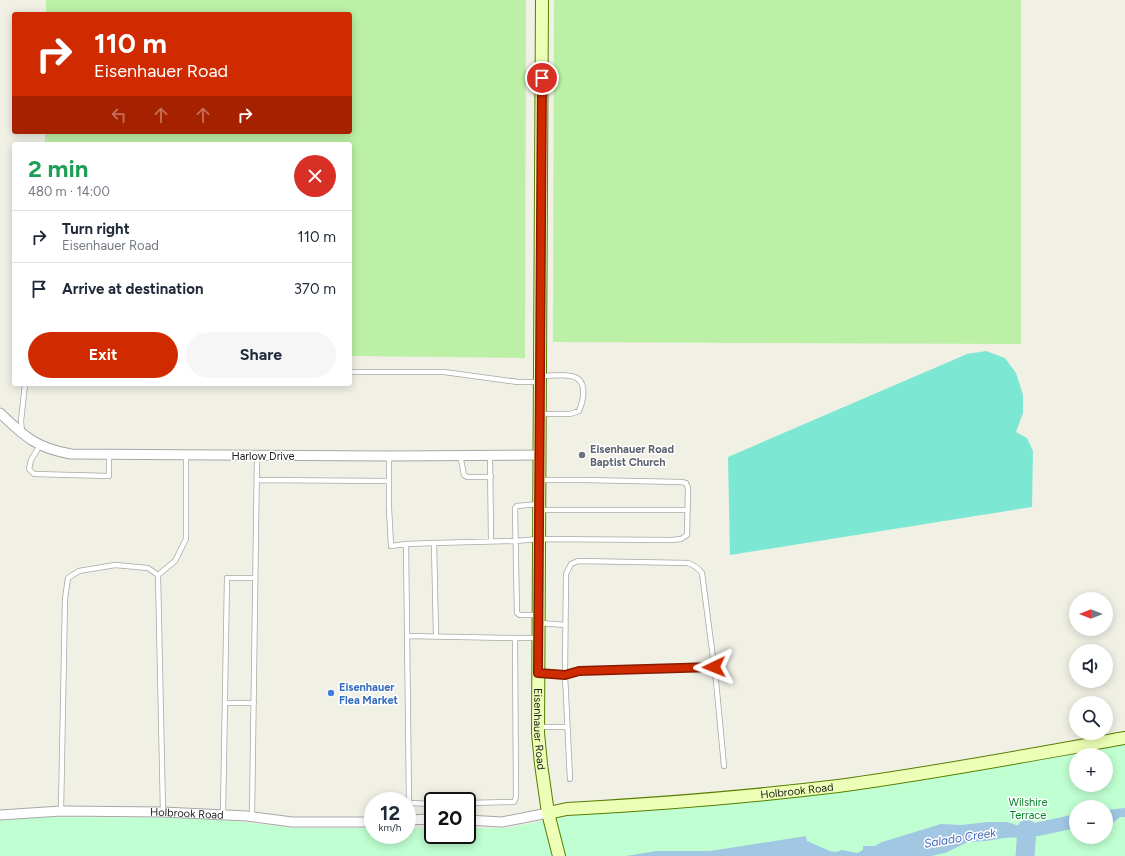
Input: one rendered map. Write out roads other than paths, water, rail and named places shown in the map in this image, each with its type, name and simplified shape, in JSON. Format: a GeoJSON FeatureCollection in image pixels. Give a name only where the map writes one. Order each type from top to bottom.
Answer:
{"type":"FeatureCollection","features":[{"type":"Feature","properties":{"kind":"main road","name":"Eisenhauer Road"},"geometry":{"type":"LineString","coordinates":[[542,0],[538,727],[541,764],[548,813],[559,856]]}},
{"type":"Feature","properties":{"kind":"main road","name":"Holbrook Road"},"geometry":{"type":"LineString","coordinates":[[548,813],[567,809],[712,800],[840,786],[974,765],[1125,738]]}},
{"type":"Feature","properties":{"kind":"street","name":"Harlow Drive"},"geometry":{"type":"LineString","coordinates":[[0,413],[22,435],[50,449],[71,454],[257,456],[539,455]]}},
{"type":"Feature","properties":{"kind":"street","name":"Holbrook Road"},"geometry":{"type":"LineString","coordinates":[[0,815],[61,811],[163,812],[252,817],[292,822],[364,822]]}},
{"type":"Feature","properties":{"kind":"street","name":"Holbrook Road"},"geometry":{"type":"LineString","coordinates":[[476,821],[502,822],[548,813]]}},
{"type":"Feature","properties":{"kind":"lane"},"geometry":{"type":"LineString","coordinates":[[352,372],[444,372],[518,382],[571,376],[577,378],[582,383],[584,388],[583,399],[579,411],[570,414],[540,414]]}},
{"type":"Feature","properties":{"kind":"lane"},"geometry":{"type":"LineString","coordinates":[[22,435],[21,421],[25,386]]}},
{"type":"Feature","properties":{"kind":"lane"},"geometry":{"type":"LineString","coordinates":[[40,445],[31,460],[29,469],[34,474],[109,476],[109,455]]}},
{"type":"Feature","properties":{"kind":"lane"},"geometry":{"type":"LineString","coordinates":[[158,575],[175,561],[186,539],[186,455]]}},
{"type":"Feature","properties":{"kind":"lane"},"geometry":{"type":"LineString","coordinates":[[460,455],[464,476],[491,477]]}},
{"type":"Feature","properties":{"kind":"lane"},"geometry":{"type":"LineString","coordinates":[[490,455],[491,541]]}},
{"type":"Feature","properties":{"kind":"lane"},"geometry":{"type":"LineString","coordinates":[[252,817],[257,456]]}},
{"type":"Feature","properties":{"kind":"lane"},"geometry":{"type":"LineString","coordinates":[[389,456],[388,508],[391,546],[406,544],[539,539],[665,540],[681,539],[687,535],[688,488],[686,483],[539,480]]}},
{"type":"Feature","properties":{"kind":"lane"},"geometry":{"type":"LineString","coordinates":[[257,480],[389,481]]}},
{"type":"Feature","properties":{"kind":"lane"},"geometry":{"type":"LineString","coordinates":[[565,625],[520,615],[517,613],[515,508],[517,506],[688,510]]}},
{"type":"Feature","properties":{"kind":"lane"},"geometry":{"type":"LineString","coordinates":[[434,543],[436,636]]}},
{"type":"Feature","properties":{"kind":"lane"},"geometry":{"type":"LineString","coordinates":[[406,544],[409,792]]}},
{"type":"Feature","properties":{"kind":"lane"},"geometry":{"type":"LineString","coordinates":[[570,779],[565,675],[566,574],[571,564],[578,561],[688,563],[695,566],[702,573],[714,667],[724,766]]}},
{"type":"Feature","properties":{"kind":"lane"},"geometry":{"type":"LineString","coordinates":[[61,811],[65,599],[68,578],[79,571],[115,565],[148,568],[158,575]]}},
{"type":"Feature","properties":{"kind":"lane"},"geometry":{"type":"LineString","coordinates":[[158,575],[163,812]]}},
{"type":"Feature","properties":{"kind":"lane"},"geometry":{"type":"LineString","coordinates":[[223,815],[227,578],[256,578]]}},
{"type":"Feature","properties":{"kind":"lane"},"geometry":{"type":"LineString","coordinates":[[407,636],[538,638]]}},
{"type":"Feature","properties":{"kind":"lane"},"geometry":{"type":"LineString","coordinates":[[476,803],[514,802],[516,797],[515,638]]}},
{"type":"Feature","properties":{"kind":"lane"},"geometry":{"type":"LineString","coordinates":[[538,673],[565,675],[579,671],[714,667]]}},
{"type":"Feature","properties":{"kind":"lane"},"geometry":{"type":"LineString","coordinates":[[225,703],[254,703]]}},
{"type":"Feature","properties":{"kind":"lane"},"geometry":{"type":"LineString","coordinates":[[538,727],[567,727]]}},
{"type":"Feature","properties":{"kind":"water"},"geometry":{"type":"Polygon","coordinates":[[[1125,808],[1125,817],[1120,817],[1113,822],[1113,809],[1125,808]]]}},
{"type":"Feature","properties":{"kind":"water","name":"Salado Creek"},"geometry":{"type":"Polygon","coordinates":[[[1069,816],[1069,830],[1039,836],[968,842],[945,853],[931,856],[626,856],[656,851],[710,851],[806,836],[807,841],[830,851],[836,852],[842,850],[857,853],[863,850],[863,846],[875,846],[882,842],[941,824],[961,825],[988,822],[1007,822],[1020,826],[1069,816]]]}},
{"type":"Feature","properties":{"kind":"waterway"},"geometry":{"type":"LineString","coordinates":[[1025,856],[1027,829]]}},
{"type":"Feature","properties":{"kind":"place","name":"Eisenhauer Road Baptist Church"},"geometry":{"type":"Point","coordinates":[582,455]}},
{"type":"Feature","properties":{"kind":"place","name":"Eisenhauer Flea Market"},"geometry":{"type":"Point","coordinates":[331,693]}},
{"type":"Feature","properties":{"kind":"park label","name":"Wilshire Terrace"},"geometry":{"type":"Point","coordinates":[1028,808]}}]}
